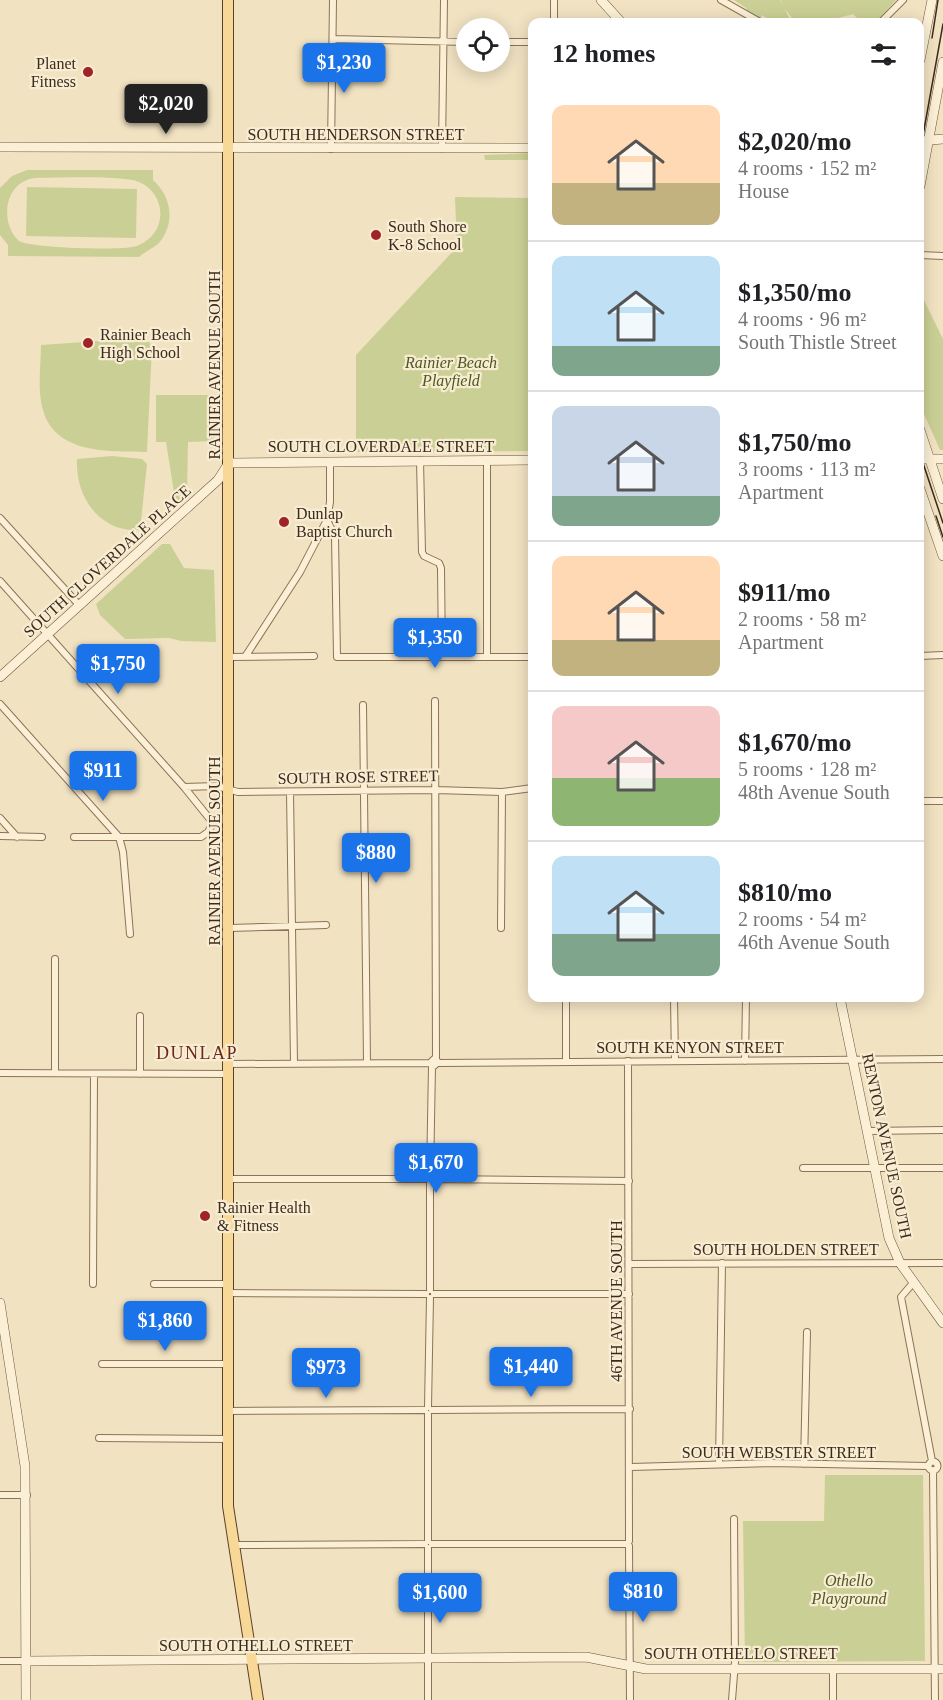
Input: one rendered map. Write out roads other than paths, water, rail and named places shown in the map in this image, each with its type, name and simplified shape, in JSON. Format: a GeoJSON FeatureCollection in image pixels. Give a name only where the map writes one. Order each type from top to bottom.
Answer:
{"type":"FeatureCollection","features":[{"type":"Feature","properties":{"kind":"main road","name":"RAINIER AVENUE SOUTH"},"geometry":{"type":"LineString","coordinates":[[228,0],[228,1506],[232,1545],[258,1700]]}},
{"type":"Feature","properties":{"kind":"street"},"geometry":{"type":"LineString","coordinates":[[331,149],[333,0]]}},
{"type":"Feature","properties":{"kind":"street"},"geometry":{"type":"LineString","coordinates":[[442,149],[444,0]]}},
{"type":"Feature","properties":{"kind":"street"},"geometry":{"type":"LineString","coordinates":[[554,0],[554,18]]}},
{"type":"Feature","properties":{"kind":"street"},"geometry":{"type":"LineString","coordinates":[[601,0],[617,18]]}},
{"type":"Feature","properties":{"kind":"street"},"geometry":{"type":"LineString","coordinates":[[721,0],[753,18]]}},
{"type":"Feature","properties":{"kind":"street"},"geometry":{"type":"LineString","coordinates":[[885,18],[903,0]]}},
{"type":"Feature","properties":{"kind":"street"},"geometry":{"type":"LineString","coordinates":[[924,40],[932,0]]}},
{"type":"Feature","properties":{"kind":"street"},"geometry":{"type":"LineString","coordinates":[[333,39],[456,42]]}},
{"type":"Feature","properties":{"kind":"street"},"geometry":{"type":"LineString","coordinates":[[510,42],[528,42]]}},
{"type":"Feature","properties":{"kind":"street"},"geometry":{"type":"LineString","coordinates":[[943,67],[924,141],[943,139]]}},
{"type":"Feature","properties":{"kind":"street","name":"SOUTH HENDERSON STREET"},"geometry":{"type":"LineString","coordinates":[[0,147],[528,148]]}},
{"type":"Feature","properties":{"kind":"street"},"geometry":{"type":"LineString","coordinates":[[924,255],[943,256]]}},
{"type":"Feature","properties":{"kind":"street"},"geometry":{"type":"LineString","coordinates":[[924,442],[943,499]]}},
{"type":"Feature","properties":{"kind":"street"},"geometry":{"type":"LineString","coordinates":[[924,459],[943,459]]}},
{"type":"Feature","properties":{"kind":"street"},"geometry":{"type":"LineString","coordinates":[[420,460],[423,554],[439,563],[441,568],[442,657]]}},
{"type":"Feature","properties":{"kind":"street"},"geometry":{"type":"LineString","coordinates":[[487,460],[488,657]]}},
{"type":"Feature","properties":{"kind":"street","name":"SOUTH CLOVERDALE STREET"},"geometry":{"type":"LineString","coordinates":[[229,463],[528,460]]}},
{"type":"Feature","properties":{"kind":"street"},"geometry":{"type":"LineString","coordinates":[[245,657],[300,572],[327,520],[330,502],[330,461]]}},
{"type":"Feature","properties":{"kind":"street","name":"SOUTH CLOVERDALE PLACE"},"geometry":{"type":"LineString","coordinates":[[0,677],[218,480],[229,463]]}},
{"type":"Feature","properties":{"kind":"street"},"geometry":{"type":"LineString","coordinates":[[924,501],[943,556]]}},
{"type":"Feature","properties":{"kind":"street"},"geometry":{"type":"LineString","coordinates":[[0,518],[80,606]]}},
{"type":"Feature","properties":{"kind":"street"},"geometry":{"type":"LineString","coordinates":[[327,520],[335,536],[337,657],[528,657]]}},
{"type":"Feature","properties":{"kind":"street"},"geometry":{"type":"LineString","coordinates":[[0,581],[184,787],[213,823],[208,832],[201,837],[74,837]]}},
{"type":"Feature","properties":{"kind":"street"},"geometry":{"type":"LineString","coordinates":[[924,656],[943,655]]}},
{"type":"Feature","properties":{"kind":"street"},"geometry":{"type":"LineString","coordinates":[[229,657],[314,656]]}},
{"type":"Feature","properties":{"kind":"street"},"geometry":{"type":"LineString","coordinates":[[428,1700],[428,1410],[430,1180],[434,1063],[435,701]]}},
{"type":"Feature","properties":{"kind":"street"},"geometry":{"type":"LineString","coordinates":[[0,704],[119,837],[123,852],[130,934]]}},
{"type":"Feature","properties":{"kind":"street"},"geometry":{"type":"LineString","coordinates":[[363,705],[367,1063]]}},
{"type":"Feature","properties":{"kind":"street","name":"SOUTH ROSE STREET"},"geometry":{"type":"LineString","coordinates":[[184,787],[218,786],[238,792],[436,790],[502,792],[528,789]]}},
{"type":"Feature","properties":{"kind":"street"},"geometry":{"type":"LineString","coordinates":[[290,792],[294,1063]]}},
{"type":"Feature","properties":{"kind":"street"},"geometry":{"type":"LineString","coordinates":[[501,928],[502,792]]}},
{"type":"Feature","properties":{"kind":"street"},"geometry":{"type":"LineString","coordinates":[[924,801],[943,801]]}},
{"type":"Feature","properties":{"kind":"street"},"geometry":{"type":"LineString","coordinates":[[0,818],[17,837]]}},
{"type":"Feature","properties":{"kind":"street"},"geometry":{"type":"LineString","coordinates":[[0,836],[42,837]]}},
{"type":"Feature","properties":{"kind":"street"},"geometry":{"type":"LineString","coordinates":[[229,928],[326,925]]}},
{"type":"Feature","properties":{"kind":"street"},"geometry":{"type":"LineString","coordinates":[[55,959],[55,1073]]}},
{"type":"Feature","properties":{"kind":"street"},"geometry":{"type":"LineString","coordinates":[[566,1002],[566,1062]]}},
{"type":"Feature","properties":{"kind":"street"},"geometry":{"type":"LineString","coordinates":[[674,1002],[675,1061]]}},
{"type":"Feature","properties":{"kind":"street"},"geometry":{"type":"LineString","coordinates":[[746,1002],[746,1061]]}},
{"type":"Feature","properties":{"kind":"street","name":"RENTON AVENUE SOUTH"},"geometry":{"type":"LineString","coordinates":[[841,1002],[889,1238],[900,1263],[943,1323]]}},
{"type":"Feature","properties":{"kind":"street"},"geometry":{"type":"LineString","coordinates":[[140,1016],[140,1074]]}},
{"type":"Feature","properties":{"kind":"street","name":"SOUTH KENYON STREET"},"geometry":{"type":"LineString","coordinates":[[0,1073],[140,1074],[294,1063],[943,1059]]}},
{"type":"Feature","properties":{"kind":"street","name":"46TH AVENUE SOUTH"},"geometry":{"type":"LineString","coordinates":[[628,1062],[630,1700]]}},
{"type":"Feature","properties":{"kind":"street"},"geometry":{"type":"LineString","coordinates":[[93,1284],[94,1074]]}},
{"type":"Feature","properties":{"kind":"street"},"geometry":{"type":"LineString","coordinates":[[867,1131],[943,1130]]}},
{"type":"Feature","properties":{"kind":"street"},"geometry":{"type":"LineString","coordinates":[[803,1168],[943,1168]]}},
{"type":"Feature","properties":{"kind":"street"},"geometry":{"type":"LineString","coordinates":[[228,1179],[629,1181]]}},
{"type":"Feature","properties":{"kind":"street"},"geometry":{"type":"LineString","coordinates":[[719,1464],[722,1263]]}},
{"type":"Feature","properties":{"kind":"street","name":"SOUTH HOLDEN STREET"},"geometry":{"type":"LineString","coordinates":[[629,1264],[943,1263]]}},
{"type":"Feature","properties":{"kind":"street"},"geometry":{"type":"LineString","coordinates":[[913,1283],[903,1292],[902,1301],[934,1466],[939,1669],[934,1700]]}},
{"type":"Feature","properties":{"kind":"street"},"geometry":{"type":"LineString","coordinates":[[154,1284],[228,1289],[430,1294],[629,1294]]}},
{"type":"Feature","properties":{"kind":"street"},"geometry":{"type":"LineString","coordinates":[[0,1303],[16,1400],[27,1495],[26,1700]]}},
{"type":"Feature","properties":{"kind":"street"},"geometry":{"type":"LineString","coordinates":[[804,1464],[807,1332]]}},
{"type":"Feature","properties":{"kind":"street"},"geometry":{"type":"LineString","coordinates":[[102,1364],[228,1364]]}},
{"type":"Feature","properties":{"kind":"street"},"geometry":{"type":"LineString","coordinates":[[228,1411],[630,1410]]}},
{"type":"Feature","properties":{"kind":"street"},"geometry":{"type":"LineString","coordinates":[[99,1438],[228,1439]]}},
{"type":"Feature","properties":{"kind":"street","name":"SOUTH WEBSTER STREET"},"geometry":{"type":"LineString","coordinates":[[631,1467],[719,1464],[934,1466]]}},
{"type":"Feature","properties":{"kind":"street"},"geometry":{"type":"LineString","coordinates":[[0,1496],[27,1495]]}},
{"type":"Feature","properties":{"kind":"street"},"geometry":{"type":"LineString","coordinates":[[732,1700],[734,1518]]}},
{"type":"Feature","properties":{"kind":"street"},"geometry":{"type":"LineString","coordinates":[[232,1545],[628,1544]]}},
{"type":"Feature","properties":{"kind":"street","name":"SOUTH OTHELLO STREET"},"geometry":{"type":"LineString","coordinates":[[0,1661],[586,1657],[646,1669],[939,1669]]}},
{"type":"Feature","properties":{"kind":"street"},"geometry":{"type":"LineString","coordinates":[[833,1669],[833,1700]]}},
{"type":"Feature","properties":{"kind":"tram line"},"geometry":{"type":"LineString","coordinates":[[932,38],[938,0]]}},
{"type":"Feature","properties":{"kind":"tram line"},"geometry":{"type":"LineString","coordinates":[[924,130],[943,24]]}},
{"type":"Feature","properties":{"kind":"tram line"},"geometry":{"type":"LineString","coordinates":[[924,466],[943,523]]}},
{"type":"Feature","properties":{"kind":"tram line"},"geometry":{"type":"LineString","coordinates":[[936,516],[943,537]]}},
{"type":"Feature","properties":{"kind":"place","name":"Planet Fitness"},"geometry":{"type":"Point","coordinates":[88,72]}},
{"type":"Feature","properties":{"kind":"place","name":"South Shore K-8 School"},"geometry":{"type":"Point","coordinates":[376,235]}},
{"type":"Feature","properties":{"kind":"place","name":"Rainier Beach High School"},"geometry":{"type":"Point","coordinates":[88,343]}},
{"type":"Feature","properties":{"kind":"place","name":"Dunlap Baptist Church"},"geometry":{"type":"Point","coordinates":[284,522]}},
{"type":"Feature","properties":{"kind":"place","name":"Rainier Health & Fitness"},"geometry":{"type":"Point","coordinates":[205,1216]}},
{"type":"Feature","properties":{"kind":"district","name":"DUNLAP"},"geometry":{"type":"Point","coordinates":[197,1053]}},
{"type":"Feature","properties":{"kind":"park label","name":"Rainier Beach Playfield"},"geometry":{"type":"Point","coordinates":[451,371]}},
{"type":"Feature","properties":{"kind":"park label","name":"Othello Playground"},"geometry":{"type":"Point","coordinates":[849,1589]}}]}
